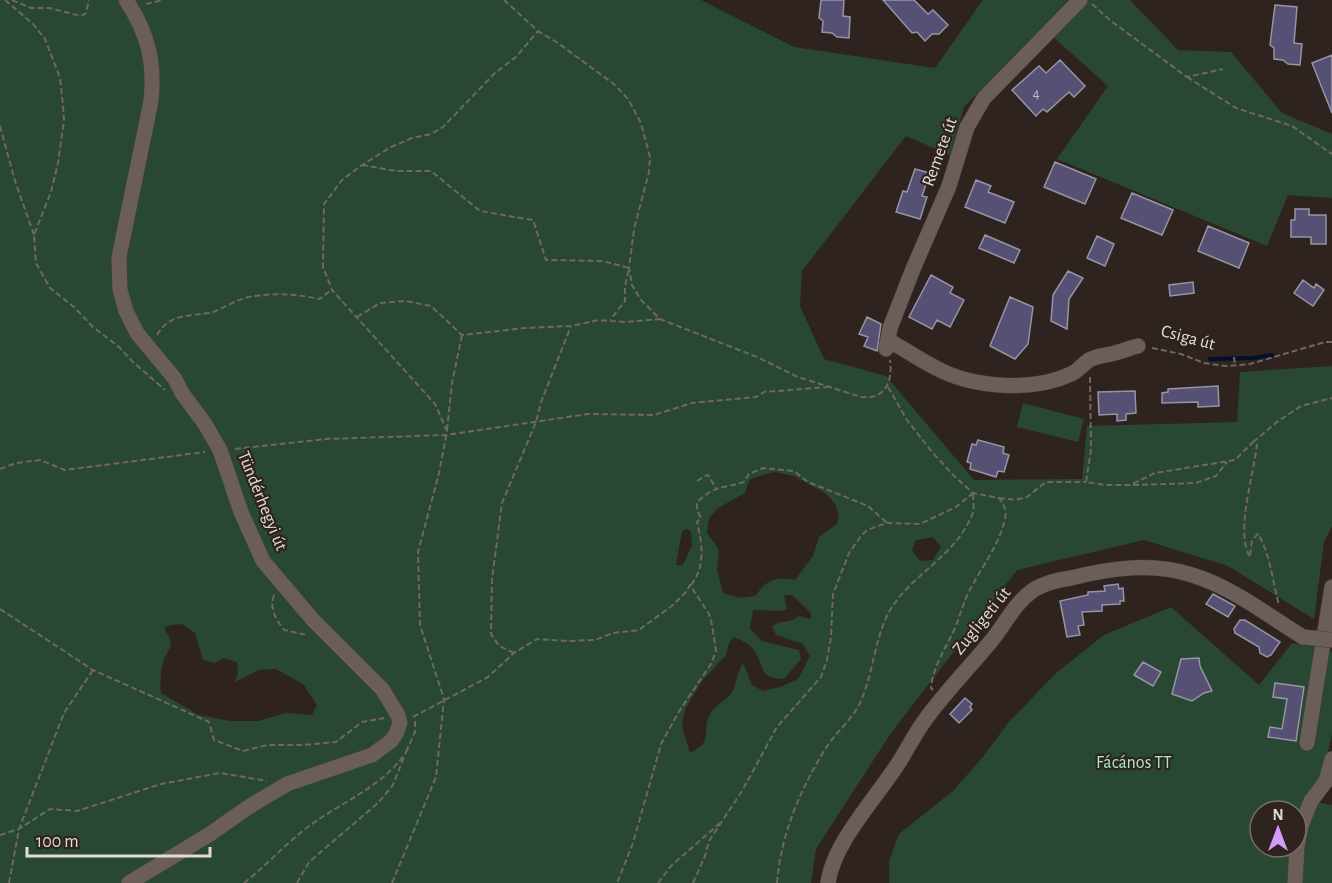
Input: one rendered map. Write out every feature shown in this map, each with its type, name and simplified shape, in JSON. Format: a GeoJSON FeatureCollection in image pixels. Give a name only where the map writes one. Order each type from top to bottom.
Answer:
{"type":"FeatureCollection","features":[{"type":"Feature","properties":{"kind":"street","name":"Remete út"},"geometry":{"type":"LineString","coordinates":[[887,344],[890,328],[913,269],[949,186],[967,127],[984,98],[1080,0]]}},
{"type":"Feature","properties":{"kind":"street","name":"Tündérhegyi út"},"geometry":{"type":"LineString","coordinates":[[129,5],[150,49],[153,79],[151,101],[119,257],[120,290],[131,322],[199,414],[220,450],[241,512],[258,552],[282,585],[320,628],[382,689],[398,715]]}},
{"type":"Feature","properties":{"kind":"street","name":"Csiga út"},"geometry":{"type":"LineString","coordinates":[[887,344],[937,369],[968,380],[997,385],[1055,380],[1074,374],[1090,360],[1138,346]]}},
{"type":"Feature","properties":{"kind":"street","name":"Zugligeti út"},"geometry":{"type":"LineString","coordinates":[[828,883],[829,872],[843,843],[889,779],[925,720],[994,638],[1017,605],[1033,590],[1049,582],[1119,568],[1166,568],[1192,575],[1218,586],[1303,637],[1332,640]]}},
{"type":"Feature","properties":{"kind":"street"},"geometry":{"type":"LineString","coordinates":[[1307,743],[1317,669],[1332,587]]}},
{"type":"Feature","properties":{"kind":"street"},"geometry":{"type":"LineString","coordinates":[[129,883],[287,784],[372,755],[391,741],[396,734],[400,723],[398,715]]}},
{"type":"Feature","properties":{"kind":"street"},"geometry":{"type":"LineString","coordinates":[[1295,883],[1301,826],[1311,801],[1326,781],[1332,759]]}},
{"type":"Feature","properties":{"kind":"path"},"geometry":{"type":"LineString","coordinates":[[5,0],[33,24],[45,39],[61,86],[64,120],[58,163],[51,192],[34,235]]}},
{"type":"Feature","properties":{"kind":"path"},"geometry":{"type":"LineString","coordinates":[[12,0],[31,8],[49,8],[81,16],[86,13],[89,0]]}},
{"type":"Feature","properties":{"kind":"path"},"geometry":{"type":"LineString","coordinates":[[129,5],[163,0]]}},
{"type":"Feature","properties":{"kind":"path"},"geometry":{"type":"LineString","coordinates":[[504,0],[538,31],[615,85],[628,99],[641,123],[650,158],[649,172],[634,229],[625,286],[625,301],[610,320]]}},
{"type":"Feature","properties":{"kind":"path"},"geometry":{"type":"LineString","coordinates":[[1088,0],[1111,21],[1187,77],[1236,108],[1292,126],[1332,154]]}},
{"type":"Feature","properties":{"kind":"path"},"geometry":{"type":"LineString","coordinates":[[447,433],[435,404],[332,290],[323,267],[324,204],[342,180],[362,165],[391,147],[411,138],[431,134],[443,127],[488,80],[516,57],[538,31]]}},
{"type":"Feature","properties":{"kind":"path"},"geometry":{"type":"LineString","coordinates":[[1187,77],[1223,69]]}},
{"type":"Feature","properties":{"kind":"path"},"geometry":{"type":"LineString","coordinates":[[0,126],[15,181],[34,235],[36,263],[50,288],[119,347],[170,395]]}},
{"type":"Feature","properties":{"kind":"path"},"geometry":{"type":"LineString","coordinates":[[362,165],[396,171],[431,171],[480,211],[533,220],[546,260],[603,261],[629,268]]}},
{"type":"Feature","properties":{"kind":"path"},"geometry":{"type":"LineString","coordinates":[[629,268],[632,285],[641,300],[660,319],[757,357],[798,377],[828,387],[871,398],[880,394],[887,386],[891,364],[887,344]]}},
{"type":"Feature","properties":{"kind":"path"},"geometry":{"type":"LineString","coordinates":[[149,348],[163,324],[180,317],[213,313],[227,304],[247,298],[291,294],[320,298],[332,290]]}},
{"type":"Feature","properties":{"kind":"path"},"geometry":{"type":"LineString","coordinates":[[357,317],[380,303],[406,301],[431,306],[462,335],[524,328],[571,326],[610,320],[624,322],[660,319]]}},
{"type":"Feature","properties":{"kind":"path"},"geometry":{"type":"LineString","coordinates":[[514,653],[499,646],[491,634],[492,579],[502,503],[536,422],[541,402],[571,326]]}},
{"type":"Feature","properties":{"kind":"path"},"geometry":{"type":"LineString","coordinates":[[393,883],[436,777],[444,699],[420,625],[418,552],[439,473],[447,433],[452,383],[462,335]]}},
{"type":"Feature","properties":{"kind":"path","name":"Csiga út"},"geometry":{"type":"LineString","coordinates":[[1138,346],[1181,354],[1204,363],[1235,366],[1332,342]]}},
{"type":"Feature","properties":{"kind":"path"},"geometry":{"type":"LineString","coordinates":[[1234,357],[1235,366]]}},
{"type":"Feature","properties":{"kind":"path"},"geometry":{"type":"LineString","coordinates":[[1086,482],[1091,450],[1090,360]]}},
{"type":"Feature","properties":{"kind":"path"},"geometry":{"type":"LineString","coordinates":[[887,386],[907,420],[932,452],[973,493],[1015,500],[1027,497],[1046,482],[1086,482],[1104,485],[1196,483],[1216,476],[1228,461]]}},
{"type":"Feature","properties":{"kind":"path"},"geometry":{"type":"LineString","coordinates":[[0,469],[16,462],[40,460],[65,470],[326,439],[447,433],[588,414],[654,415],[692,403],[756,398],[764,392],[828,387]]}},
{"type":"Feature","properties":{"kind":"path"},"geometry":{"type":"LineString","coordinates":[[1130,485],[1155,473],[1235,460],[1276,422],[1301,406],[1332,398]]}},
{"type":"Feature","properties":{"kind":"path"},"geometry":{"type":"LineString","coordinates":[[1253,442],[1257,444],[1246,509],[1244,548],[1250,557],[1252,540],[1258,534],[1266,548],[1279,604],[1280,623]]}},
{"type":"Feature","properties":{"kind":"path"},"geometry":{"type":"LineString","coordinates":[[398,715],[415,717],[444,699],[488,677],[514,653],[537,639],[595,640],[613,633],[639,630],[673,605],[686,592],[698,571],[703,545],[697,522],[701,518],[697,510],[697,502],[716,489],[744,482],[749,474],[763,468],[794,471],[808,482],[867,506],[887,523]]}},
{"type":"Feature","properties":{"kind":"path"},"geometry":{"type":"LineString","coordinates":[[697,481],[709,476],[716,489]]}},
{"type":"Feature","properties":{"kind":"path"},"geometry":{"type":"LineString","coordinates":[[693,883],[709,841],[742,791],[777,727],[821,677],[831,637],[833,594],[849,553],[867,530],[887,523],[920,524],[956,507],[973,493]]}},
{"type":"Feature","properties":{"kind":"path"},"geometry":{"type":"LineString","coordinates":[[777,883],[785,832],[825,749],[859,705],[888,613],[903,593],[959,539],[973,514],[973,493]]}},
{"type":"Feature","properties":{"kind":"path"},"geometry":{"type":"LineString","coordinates":[[934,692],[931,688],[932,679],[944,648],[955,629],[965,599],[999,538],[1006,507],[999,498]]}},
{"type":"Feature","properties":{"kind":"path"},"geometry":{"type":"LineString","coordinates":[[282,585],[272,597],[273,615],[284,630],[310,635],[320,628]]}},
{"type":"Feature","properties":{"kind":"path"},"geometry":{"type":"LineString","coordinates":[[617,883],[633,843],[661,744],[678,713],[711,664],[716,651],[709,614],[690,585]]}},
{"type":"Feature","properties":{"kind":"path"},"geometry":{"type":"LineString","coordinates":[[0,609],[93,670],[209,722],[214,740],[243,751],[267,745],[336,742],[362,722],[380,719]]}},
{"type":"Feature","properties":{"kind":"path"},"geometry":{"type":"LineString","coordinates":[[9,883],[19,829],[64,713],[93,670]]}},
{"type":"Feature","properties":{"kind":"path"},"geometry":{"type":"LineString","coordinates":[[297,883],[309,862],[378,803],[393,785],[415,732],[415,717]]}},
{"type":"Feature","properties":{"kind":"path"},"geometry":{"type":"LineString","coordinates":[[244,883],[306,828],[375,785],[398,764],[407,751]]}},
{"type":"Feature","properties":{"kind":"path"},"geometry":{"type":"LineString","coordinates":[[0,835],[19,829],[50,809],[77,810],[161,784],[220,773],[287,784]]}},
{"type":"Feature","properties":{"kind":"path"},"geometry":{"type":"LineString","coordinates":[[657,883],[671,866],[723,820]]}},
{"type":"Feature","properties":{"kind":"green space"},"geometry":{"type":"Polygon","coordinates":[[[0,0],[701,0],[794,47],[935,68],[983,0],[1130,0],[1178,50],[1231,52],[1282,113],[1332,134],[1332,198],[1288,195],[1267,246],[1057,159],[1108,86],[1042,27],[964,107],[950,155],[906,136],[802,271],[800,306],[824,359],[886,376],[974,480],[1082,479],[1087,426],[1237,422],[1240,372],[1332,366],[1332,526],[1324,542],[1314,619],[1228,566],[1144,540],[1017,570],[891,733],[816,849],[811,883],[0,883],[0,0]],[[774,472],[750,479],[745,493],[718,508],[709,518],[707,533],[719,550],[717,570],[723,593],[740,598],[755,596],[764,586],[777,579],[795,580],[813,556],[819,537],[837,524],[839,514],[835,504],[825,493],[794,476],[774,472]],[[687,529],[682,531],[676,565],[683,565],[692,545],[691,532],[687,529]],[[933,537],[916,540],[912,550],[920,561],[933,560],[941,547],[933,537]],[[784,595],[787,609],[781,611],[753,610],[750,629],[762,641],[799,650],[801,659],[784,679],[771,677],[765,673],[753,649],[734,637],[729,643],[726,655],[702,681],[685,709],[682,726],[690,753],[703,744],[707,720],[715,707],[731,693],[743,663],[752,685],[763,691],[798,679],[810,656],[803,644],[776,635],[772,626],[799,616],[811,619],[811,613],[792,595],[784,595]],[[182,624],[164,628],[171,644],[162,667],[161,693],[199,715],[230,721],[258,721],[286,713],[312,715],[317,705],[303,684],[276,669],[259,670],[235,682],[238,673],[237,662],[224,658],[214,663],[203,660],[195,633],[182,624]]]}},
{"type":"Feature","properties":{"kind":"green space"},"geometry":{"type":"Polygon","coordinates":[[[1023,403],[1084,419],[1078,442],[1017,427],[1023,403]]]}},
{"type":"Feature","properties":{"kind":"green space","name":"Fácános TT"},"geometry":{"type":"Polygon","coordinates":[[[1171,607],[1259,685],[1292,643],[1319,647],[1332,652],[1332,734],[1322,777],[1311,801],[1332,804],[1332,883],[889,883],[889,861],[899,834],[953,791],[983,757],[1008,723],[1056,673],[1104,635],[1171,607]]]}},
{"type":"Feature","properties":{"kind":"building"},"geometry":{"type":"Polygon","coordinates":[[[821,0],[844,0],[843,16],[850,17],[849,38],[822,32],[823,21],[819,18],[821,0]]]}},
{"type":"Feature","properties":{"kind":"building"},"geometry":{"type":"Polygon","coordinates":[[[883,0],[914,0],[928,14],[933,10],[948,25],[939,34],[932,34],[925,41],[917,32],[912,33],[883,0]]]}},
{"type":"Feature","properties":{"kind":"building"},"geometry":{"type":"Polygon","coordinates":[[[1275,5],[1297,7],[1294,43],[1302,44],[1300,65],[1274,59],[1274,48],[1270,45],[1275,5]]]}},
{"type":"Feature","properties":{"kind":"building"},"geometry":{"type":"Polygon","coordinates":[[[1332,55],[1332,113],[1312,63],[1332,55]]]}},
{"type":"Feature","properties":{"kind":"building"},"geometry":{"type":"Polygon","coordinates":[[[1060,60],[1085,86],[1074,97],[1069,92],[1047,112],[1043,109],[1036,116],[1012,90],[1039,66],[1046,73],[1060,60]]]}},
{"type":"Feature","properties":{"kind":"building"},"geometry":{"type":"Polygon","coordinates":[[[1055,162],[1096,179],[1085,204],[1044,187],[1055,162]]]}},
{"type":"Feature","properties":{"kind":"building"},"geometry":{"type":"Polygon","coordinates":[[[915,169],[930,173],[922,196],[927,197],[920,219],[896,212],[903,191],[907,192],[915,169]]]}},
{"type":"Feature","properties":{"kind":"building"},"geometry":{"type":"Polygon","coordinates":[[[976,180],[991,186],[988,192],[1014,202],[1005,223],[965,207],[976,180]]]}},
{"type":"Feature","properties":{"kind":"building"},"geometry":{"type":"Polygon","coordinates":[[[1132,193],[1173,210],[1162,235],[1121,218],[1132,193]]]}},
{"type":"Feature","properties":{"kind":"building"},"geometry":{"type":"Polygon","coordinates":[[[1295,209],[1309,209],[1309,215],[1326,215],[1326,244],[1311,244],[1311,237],[1291,237],[1291,220],[1295,220],[1295,209]]]}},
{"type":"Feature","properties":{"kind":"building"},"geometry":{"type":"Polygon","coordinates":[[[1208,226],[1249,243],[1239,268],[1198,251],[1208,226]]]}},
{"type":"Feature","properties":{"kind":"building"},"geometry":{"type":"Polygon","coordinates":[[[985,235],[1020,250],[1014,263],[979,248],[985,235]]]}},
{"type":"Feature","properties":{"kind":"building"},"geometry":{"type":"Polygon","coordinates":[[[1097,236],[1114,244],[1105,266],[1087,258],[1097,236]]]}},
{"type":"Feature","properties":{"kind":"building"},"geometry":{"type":"Polygon","coordinates":[[[1068,271],[1083,278],[1069,299],[1067,329],[1051,321],[1053,295],[1068,271]]]}},
{"type":"Feature","properties":{"kind":"building"},"geometry":{"type":"Polygon","coordinates":[[[931,275],[953,287],[950,293],[964,300],[950,327],[937,320],[932,329],[909,317],[931,275]]]}},
{"type":"Feature","properties":{"kind":"building"},"geometry":{"type":"Polygon","coordinates":[[[1303,280],[1314,288],[1316,284],[1324,290],[1313,306],[1294,293],[1303,280]]]}},
{"type":"Feature","properties":{"kind":"building"},"geometry":{"type":"Polygon","coordinates":[[[1193,282],[1194,293],[1170,296],[1169,285],[1193,282]]]}},
{"type":"Feature","properties":{"kind":"building"},"geometry":{"type":"Polygon","coordinates":[[[1010,297],[1033,307],[1028,344],[1015,359],[990,346],[1010,297]]]}},
{"type":"Feature","properties":{"kind":"building"},"geometry":{"type":"Polygon","coordinates":[[[867,317],[881,324],[877,351],[864,346],[868,337],[859,334],[867,317]]]}},
{"type":"Feature","properties":{"kind":"building"},"geometry":{"type":"Polygon","coordinates":[[[1218,386],[1219,406],[1198,407],[1198,402],[1162,403],[1162,393],[1168,392],[1168,389],[1218,386]]]}},
{"type":"Feature","properties":{"kind":"building"},"geometry":{"type":"Polygon","coordinates":[[[1135,391],[1136,413],[1126,414],[1126,420],[1117,421],[1117,414],[1099,415],[1098,392],[1135,391]]]}},
{"type":"Feature","properties":{"kind":"building"},"geometry":{"type":"Polygon","coordinates":[[[978,440],[1004,447],[1003,453],[1009,455],[1004,472],[998,471],[996,477],[970,469],[971,463],[967,462],[972,444],[976,445],[978,440]]]}},
{"type":"Feature","properties":{"kind":"building"},"geometry":{"type":"Polygon","coordinates":[[[1118,584],[1119,589],[1123,588],[1124,601],[1120,601],[1120,604],[1102,605],[1102,611],[1082,612],[1084,625],[1078,626],[1080,635],[1067,637],[1060,601],[1088,595],[1088,592],[1105,591],[1104,586],[1118,584]]]}},
{"type":"Feature","properties":{"kind":"building"},"geometry":{"type":"Polygon","coordinates":[[[1213,594],[1235,606],[1228,617],[1206,604],[1213,594]]]}},
{"type":"Feature","properties":{"kind":"building"},"geometry":{"type":"Polygon","coordinates":[[[1240,620],[1245,620],[1280,642],[1271,655],[1267,657],[1260,653],[1259,647],[1235,633],[1234,629],[1240,620]]]}},
{"type":"Feature","properties":{"kind":"building"},"geometry":{"type":"Polygon","coordinates":[[[1199,658],[1200,666],[1212,691],[1192,701],[1172,694],[1181,659],[1199,658]]]}},
{"type":"Feature","properties":{"kind":"building"},"geometry":{"type":"Polygon","coordinates":[[[1143,662],[1161,672],[1153,686],[1134,675],[1143,662]]]}},
{"type":"Feature","properties":{"kind":"building"},"geometry":{"type":"Polygon","coordinates":[[[1275,683],[1304,687],[1296,741],[1268,737],[1270,727],[1282,729],[1287,699],[1273,697],[1275,683]]]}},
{"type":"Feature","properties":{"kind":"building"},"geometry":{"type":"Polygon","coordinates":[[[965,698],[972,704],[970,707],[972,710],[959,723],[950,714],[965,698]]]}},
{"type":"Feature","properties":{"kind":"waterway"},"geometry":{"type":"LineString","coordinates":[[1210,359],[1272,355]]}}]}
